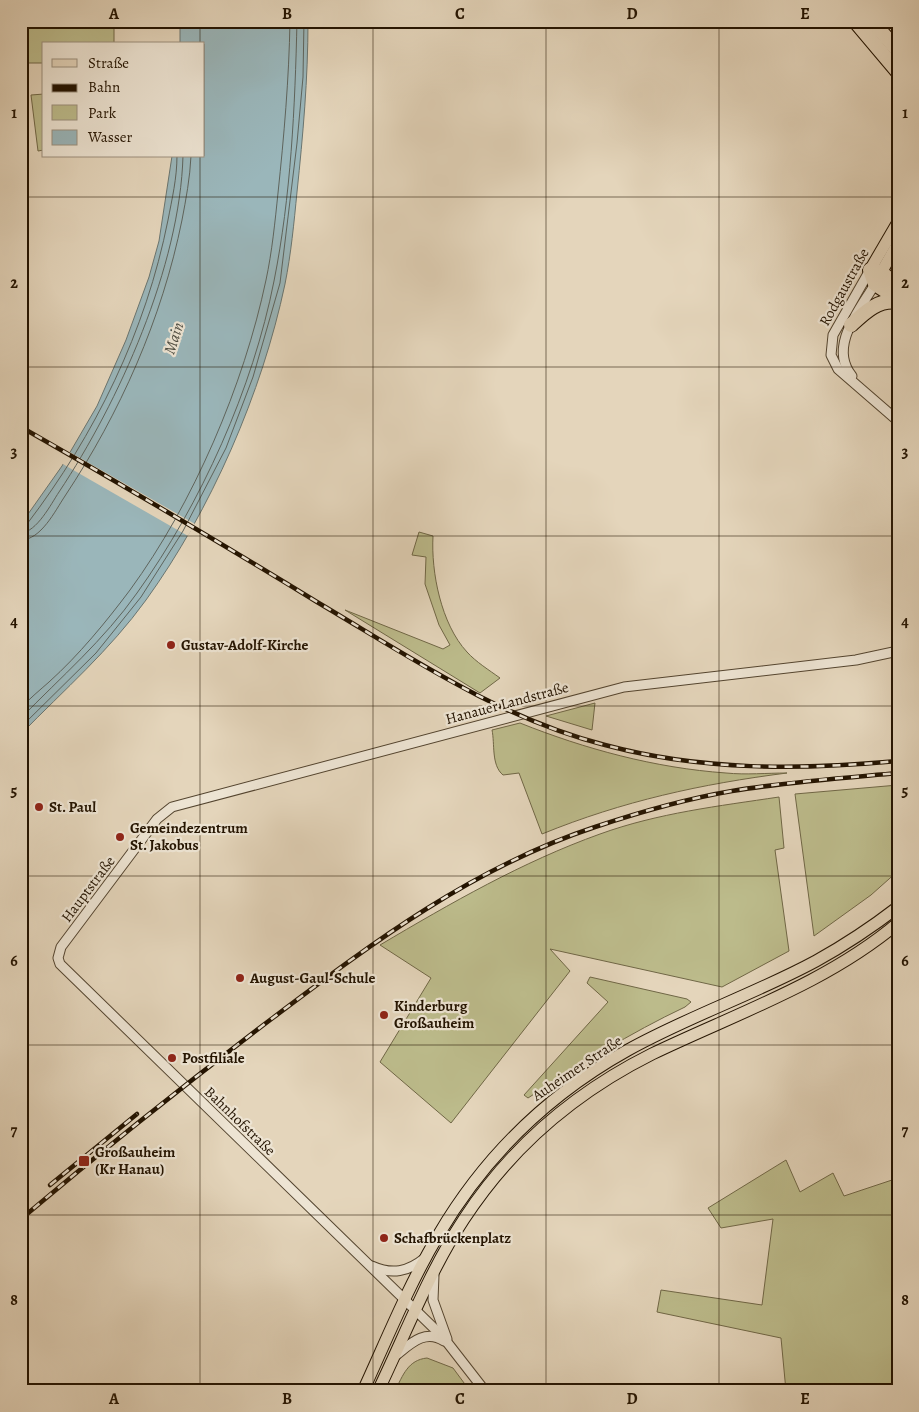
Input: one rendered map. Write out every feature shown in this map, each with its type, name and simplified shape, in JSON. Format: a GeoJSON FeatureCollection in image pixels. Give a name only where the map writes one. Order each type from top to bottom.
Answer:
{"type":"FeatureCollection","features":[{"type":"Feature","properties":{"kind":"highway"},"geometry":{"type":"LineString","coordinates":[[855,21],[898,72]]}},
{"type":"Feature","properties":{"kind":"highway"},"geometry":{"type":"LineString","coordinates":[[872,21],[898,51]]}},
{"type":"Feature","properties":{"kind":"highway"},"geometry":{"type":"LineString","coordinates":[[876,276],[898,287]]}},
{"type":"Feature","properties":{"kind":"highway"},"geometry":{"type":"LineString","coordinates":[[876,276],[898,301]]}},
{"type":"Feature","properties":{"kind":"highway"},"geometry":{"type":"LineString","coordinates":[[851,325],[868,310],[880,303],[898,301]]}},
{"type":"Feature","properties":{"kind":"main road","name":"Rodgaustraße"},"geometry":{"type":"LineString","coordinates":[[876,276],[898,222]]}},
{"type":"Feature","properties":{"kind":"main road","name":"Rodgaustraße"},"geometry":{"type":"LineString","coordinates":[[876,276],[898,243]]}},
{"type":"Feature","properties":{"kind":"main road","name":"Auheimer Straße"},"geometry":{"type":"LineString","coordinates":[[363,1391],[427,1257],[447,1221],[482,1171],[508,1140],[561,1093],[630,1049],[815,962],[870,928],[898,907]]}},
{"type":"Feature","properties":{"kind":"main road","name":"Auheimer Straße"},"geometry":{"type":"LineString","coordinates":[[378,1391],[437,1266],[463,1220],[501,1169],[540,1129],[578,1098],[651,1055],[825,972],[870,945],[898,923]]}},
{"type":"Feature","properties":{"kind":"street","name":"Rodgaustraße"},"geometry":{"type":"LineString","coordinates":[[862,388],[849,373],[842,358],[842,345],[876,276]]}},
{"type":"Feature","properties":{"kind":"street","name":"Rodgaustraße"},"geometry":{"type":"LineString","coordinates":[[876,276],[837,326],[830,345],[832,359],[838,369],[898,421]]}},
{"type":"Feature","properties":{"kind":"street","name":"Hanauer Landstraße"},"geometry":{"type":"LineString","coordinates":[[144,837],[162,814],[172,807],[581,697],[646,683],[856,660],[898,651]]}},
{"type":"Feature","properties":{"kind":"street","name":"Hauptstraße"},"geometry":{"type":"LineString","coordinates":[[58,958],[61,947],[144,837]]}},
{"type":"Feature","properties":{"kind":"street","name":"Bahnhofstraße"},"geometry":{"type":"LineString","coordinates":[[58,958],[65,969],[406,1300],[450,1346]]}},
{"type":"Feature","properties":{"kind":"street"},"geometry":{"type":"LineString","coordinates":[[368,1265],[380,1270],[399,1272],[413,1267],[427,1257]]}},
{"type":"Feature","properties":{"kind":"street"},"geometry":{"type":"LineString","coordinates":[[437,1266],[432,1284],[433,1300],[450,1346]]}},
{"type":"Feature","properties":{"kind":"street"},"geometry":{"type":"LineString","coordinates":[[395,1356],[414,1341],[425,1336],[440,1339],[450,1346],[486,1391]]}},
{"type":"Feature","properties":{"kind":"green space"},"geometry":{"type":"Polygon","coordinates":[[[21,21],[114,21],[114,42],[42,42],[42,63],[21,63],[21,21]]]}},
{"type":"Feature","properties":{"kind":"green space"},"geometry":{"type":"Polygon","coordinates":[[[42,94],[42,150],[38,151],[31,95],[42,94]]]}},
{"type":"Feature","properties":{"kind":"green space"},"geometry":{"type":"Polygon","coordinates":[[[419,532],[433,536],[436,581],[450,627],[467,652],[500,678],[480,693],[345,610],[443,649],[450,645],[439,625],[425,584],[426,557],[412,555],[419,532]]]}},
{"type":"Feature","properties":{"kind":"green space"},"geometry":{"type":"Polygon","coordinates":[[[595,703],[592,730],[546,716],[595,703]]]}},
{"type":"Feature","properties":{"kind":"green space"},"geometry":{"type":"Polygon","coordinates":[[[520,723],[595,749],[673,767],[726,773],[787,773],[693,788],[663,795],[602,812],[542,834],[519,773],[503,775],[499,771],[495,760],[492,730],[520,723]]]}},
{"type":"Feature","properties":{"kind":"green space"},"geometry":{"type":"Polygon","coordinates":[[[898,785],[898,871],[871,895],[814,936],[795,794],[898,785]]]}},
{"type":"Feature","properties":{"kind":"green space"},"geometry":{"type":"Polygon","coordinates":[[[779,797],[784,848],[775,850],[789,951],[722,987],[550,949],[570,971],[451,1123],[380,1062],[431,978],[380,945],[515,870],[600,834],[666,815],[779,797]]]}},
{"type":"Feature","properties":{"kind":"green space"},"geometry":{"type":"Polygon","coordinates":[[[590,977],[687,999],[691,1002],[605,1050],[528,1098],[524,1095],[608,1002],[587,983],[590,977]]]}},
{"type":"Feature","properties":{"kind":"green space"},"geometry":{"type":"Polygon","coordinates":[[[786,1160],[800,1192],[833,1173],[844,1196],[898,1178],[898,1391],[889,1391],[889,1388],[786,1391],[781,1338],[657,1312],[661,1290],[762,1305],[773,1219],[721,1228],[708,1208],[786,1160]]]}},
{"type":"Feature","properties":{"kind":"green space"},"geometry":{"type":"Polygon","coordinates":[[[427,1358],[453,1368],[470,1391],[410,1388],[408,1391],[395,1391],[407,1369],[420,1359],[427,1358]]]}},
{"type":"Feature","properties":{"kind":"water","name":"Main"},"geometry":{"type":"Polygon","coordinates":[[[180,21],[308,21],[303,128],[292,238],[285,284],[263,367],[248,408],[231,449],[192,528],[170,565],[132,618],[102,653],[21,734],[21,524],[62,466],[97,406],[126,340],[149,277],[159,241],[172,158],[205,158],[205,42],[180,42],[180,21]]]}},
{"type":"Feature","properties":{"kind":"pier"},"geometry":{"type":"Polygon","coordinates":[[[68,451],[195,524],[188,536],[61,463],[68,451]]]}},
{"type":"Feature","properties":{"kind":"railway"},"geometry":{"type":"LineString","coordinates":[[21,427],[170,513],[421,664],[456,684],[528,719],[605,745],[641,754],[678,760],[714,764],[787,767],[898,761]]}},
{"type":"Feature","properties":{"kind":"railway"},"geometry":{"type":"LineString","coordinates":[[21,1219],[178,1091],[350,961],[427,908],[508,863],[595,827],[697,798],[773,785],[898,773]]}},
{"type":"Feature","properties":{"kind":"railway"},"geometry":{"type":"LineString","coordinates":[[50,1185],[137,1114]]}},
{"type":"Feature","properties":{"kind":"place","name":"Gustav-Adolf-Kirche"},"geometry":{"type":"Point","coordinates":[171,645]}},
{"type":"Feature","properties":{"kind":"place","name":"St. Paul"},"geometry":{"type":"Point","coordinates":[39,807]}},
{"type":"Feature","properties":{"kind":"place","name":"Gemeindezentrum St. Jakobus"},"geometry":{"type":"Point","coordinates":[120,837]}},
{"type":"Feature","properties":{"kind":"place","name":"August-Gaul-Schule"},"geometry":{"type":"Point","coordinates":[240,978]}},
{"type":"Feature","properties":{"kind":"place","name":"Kinderburg Großauheim"},"geometry":{"type":"Point","coordinates":[384,1015]}},
{"type":"Feature","properties":{"kind":"place","name":"Postfiliale"},"geometry":{"type":"Point","coordinates":[172,1058]}},
{"type":"Feature","properties":{"kind":"place","name":"Großauheim (Kr Hanau)"},"geometry":{"type":"Point","coordinates":[84,1161]}},
{"type":"Feature","properties":{"kind":"place","name":"Schafbrückenplatz"},"geometry":{"type":"Point","coordinates":[384,1238]}}]}
